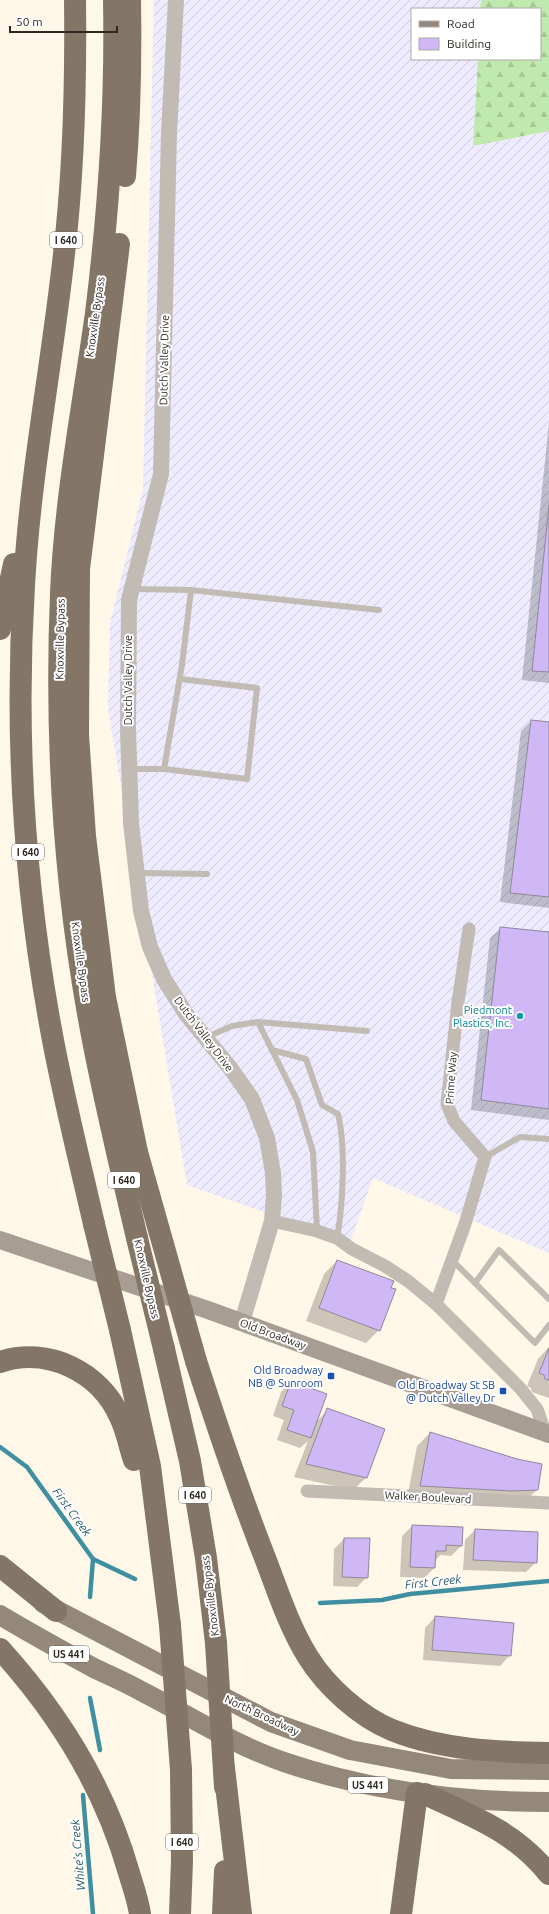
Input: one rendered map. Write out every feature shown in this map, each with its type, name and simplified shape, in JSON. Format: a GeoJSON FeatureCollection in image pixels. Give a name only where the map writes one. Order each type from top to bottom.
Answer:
{"type":"FeatureCollection","features":[{"type":"Feature","properties":{"kind":"highway","name":"I 640"},"geometry":{"type":"LineString","coordinates":[[75,0],[76,94],[69,208],[59,299],[34,475],[26,544],[20,669],[22,750],[29,872],[50,1023],[66,1103],[120,1330],[150,1466],[170,1625],[181,1770],[182,1861],[180,1914]]}},
{"type":"Feature","properties":{"kind":"highway","name":"Knoxville Bypass"},"geometry":{"type":"LineString","coordinates":[[114,0],[114,102],[110,188],[97,303],[66,528],[61,590],[59,722],[69,873],[82,976],[110,1123],[190,1461],[206,1558],[216,1643],[225,1787],[226,1856],[223,1914]]}},
{"type":"Feature","properties":{"kind":"highway"},"geometry":{"type":"LineString","coordinates":[[130,0],[131,49],[128,138],[116,275],[79,570],[78,735],[84,836],[105,997],[138,1152],[196,1361],[238,1490],[286,1615],[305,1651],[322,1676],[336,1692],[390,1729],[451,1746],[549,1753]]}},
{"type":"Feature","properties":{"kind":"highway"},"geometry":{"type":"LineString","coordinates":[[0,629],[34,475]]}},
{"type":"Feature","properties":{"kind":"highway"},"geometry":{"type":"LineString","coordinates":[[0,1362],[24,1358],[44,1358],[62,1362],[86,1376],[99,1386],[110,1398],[120,1415],[127,1433],[132,1454],[155,1512]]}},
{"type":"Feature","properties":{"kind":"highway"},"geometry":{"type":"LineString","coordinates":[[0,1566],[56,1611]]}},
{"type":"Feature","properties":{"kind":"highway"},"geometry":{"type":"LineString","coordinates":[[0,1649],[24,1675],[57,1719],[102,1799],[121,1845],[140,1914]]}},
{"type":"Feature","properties":{"kind":"highway"},"geometry":{"type":"LineString","coordinates":[[223,1754],[241,1914]]}},
{"type":"Feature","properties":{"kind":"highway"},"geometry":{"type":"LineString","coordinates":[[401,1914],[421,1794],[505,1833],[532,1854],[549,1874]]}},
{"type":"Feature","properties":{"kind":"main road","name":"Old Broadway"},"geometry":{"type":"LineString","coordinates":[[0,1240],[242,1322],[547,1433]]}},
{"type":"Feature","properties":{"kind":"main road","name":"North Broadway"},"geometry":{"type":"LineString","coordinates":[[0,1577],[56,1611],[271,1722],[350,1750],[451,1769],[549,1770]]}},
{"type":"Feature","properties":{"kind":"main road","name":"US 441"},"geometry":{"type":"LineString","coordinates":[[0,1615],[93,1667],[140,1690],[198,1722],[283,1762],[366,1785],[421,1794],[549,1802]]}},
{"type":"Feature","properties":{"kind":"main road"},"geometry":{"type":"LineString","coordinates":[[409,1762],[416,1776],[421,1794]]}},
{"type":"Feature","properties":{"kind":"street","name":"Dutch Valley Drive"},"geometry":{"type":"LineString","coordinates":[[176,0],[169,133],[161,474],[129,600],[128,728],[131,823],[141,911],[150,947],[164,979],[186,1014],[231,1068],[252,1099],[267,1138],[273,1173],[274,1195],[272,1221],[242,1322]]}},
{"type":"Feature","properties":{"kind":"street","name":"Prime Way"},"geometry":{"type":"LineString","coordinates":[[469,929],[458,1002],[447,1104],[454,1121],[485,1157]]}},
{"type":"Feature","properties":{"kind":"street"},"geometry":{"type":"LineString","coordinates":[[436,1304],[465,1224],[485,1157]]}},
{"type":"Feature","properties":{"kind":"street","name":"Old Broadway"},"geometry":{"type":"LineString","coordinates":[[272,1221],[318,1231],[336,1238],[352,1250],[385,1266],[408,1282],[436,1304],[520,1388],[537,1409],[547,1433]]}},
{"type":"Feature","properties":{"kind":"street","name":"Walker Boulevard"},"geometry":{"type":"LineString","coordinates":[[307,1491],[549,1503]]}},
{"type":"Feature","properties":{"kind":"lane"},"geometry":{"type":"LineString","coordinates":[[132,589],[191,590],[379,610]]}},
{"type":"Feature","properties":{"kind":"lane"},"geometry":{"type":"LineString","coordinates":[[164,770],[180,679],[191,590]]}},
{"type":"Feature","properties":{"kind":"lane"},"geometry":{"type":"LineString","coordinates":[[129,769],[164,770],[247,779],[257,688],[180,679]]}},
{"type":"Feature","properties":{"kind":"lane"},"geometry":{"type":"LineString","coordinates":[[136,873],[207,874]]}},
{"type":"Feature","properties":{"kind":"lane"},"geometry":{"type":"LineString","coordinates":[[258,1022],[297,1100],[313,1152],[318,1231]]}},
{"type":"Feature","properties":{"kind":"lane"},"geometry":{"type":"LineString","coordinates":[[205,1038],[232,1026],[258,1022],[367,1031]]}},
{"type":"Feature","properties":{"kind":"lane"},"geometry":{"type":"LineString","coordinates":[[272,1050],[306,1059],[322,1105],[338,1114],[342,1130],[341,1214],[336,1238]]}},
{"type":"Feature","properties":{"kind":"lane"},"geometry":{"type":"LineString","coordinates":[[485,1157],[520,1137],[549,1139]]}},
{"type":"Feature","properties":{"kind":"lane"},"geometry":{"type":"LineString","coordinates":[[475,1283],[499,1250],[549,1299]]}},
{"type":"Feature","properties":{"kind":"lane"},"geometry":{"type":"LineString","coordinates":[[452,1260],[535,1343],[549,1326]]}},
{"type":"Feature","properties":{"kind":"shaded area"},"geometry":{"type":"Polygon","coordinates":[[[154,0],[481,0],[480,8],[411,8],[411,60],[478,60],[474,146],[549,131],[549,1253],[373,1178],[350,1242],[187,1185],[108,708],[110,623],[143,489],[154,0]]]}},
{"type":"Feature","properties":{"kind":"green space"},"geometry":{"type":"Polygon","coordinates":[[[481,0],[549,0],[549,131],[473,146],[478,60],[541,60],[541,8],[480,8],[481,0]]]}},
{"type":"Feature","properties":{"kind":"building"},"geometry":{"type":"Polygon","coordinates":[[[549,505],[549,672],[532,671],[549,505]]]}},
{"type":"Feature","properties":{"kind":"building"},"geometry":{"type":"Polygon","coordinates":[[[531,720],[549,722],[549,897],[510,893],[531,720]]]}},
{"type":"Feature","properties":{"kind":"building","name":"Piedmont Plastics, Inc."},"geometry":{"type":"Polygon","coordinates":[[[500,927],[549,932],[549,1109],[481,1100],[500,927]]]}},
{"type":"Feature","properties":{"kind":"building"},"geometry":{"type":"Polygon","coordinates":[[[337,1260],[394,1281],[391,1288],[396,1289],[380,1331],[319,1308],[337,1260]]]}},
{"type":"Feature","properties":{"kind":"building"},"geometry":{"type":"Polygon","coordinates":[[[549,1348],[549,1380],[545,1379],[544,1375],[539,1373],[549,1348]]]}},
{"type":"Feature","properties":{"kind":"building"},"geometry":{"type":"Polygon","coordinates":[[[291,1381],[327,1394],[311,1438],[287,1430],[294,1410],[282,1406],[291,1381]]]}},
{"type":"Feature","properties":{"kind":"building"},"geometry":{"type":"Polygon","coordinates":[[[327,1408],[385,1429],[367,1478],[306,1464],[327,1408]]]}},
{"type":"Feature","properties":{"kind":"building"},"geometry":{"type":"Polygon","coordinates":[[[430,1432],[517,1459],[542,1464],[538,1490],[512,1491],[420,1486],[430,1432]]]}},
{"type":"Feature","properties":{"kind":"building"},"geometry":{"type":"Polygon","coordinates":[[[412,1525],[463,1527],[462,1546],[446,1545],[446,1551],[436,1551],[435,1568],[410,1567],[412,1525]]]}},
{"type":"Feature","properties":{"kind":"building"},"geometry":{"type":"Polygon","coordinates":[[[475,1529],[538,1532],[537,1563],[473,1560],[475,1529]]]}},
{"type":"Feature","properties":{"kind":"building"},"geometry":{"type":"Polygon","coordinates":[[[344,1538],[370,1538],[368,1578],[342,1577],[344,1538]]]}},
{"type":"Feature","properties":{"kind":"building"},"geometry":{"type":"Polygon","coordinates":[[[435,1616],[514,1623],[511,1656],[432,1650],[435,1616]]]}},
{"type":"Feature","properties":{"kind":"waterway","name":"First Creek"},"geometry":{"type":"LineString","coordinates":[[0,1447],[27,1467],[93,1559],[135,1579]]}},
{"type":"Feature","properties":{"kind":"waterway","name":"White's Creek"},"geometry":{"type":"LineString","coordinates":[[90,1597],[93,1559]]}},
{"type":"Feature","properties":{"kind":"waterway","name":"First Creek"},"geometry":{"type":"LineString","coordinates":[[320,1603],[382,1600],[410,1594],[549,1581]]}},
{"type":"Feature","properties":{"kind":"waterway","name":"White's Creek"},"geometry":{"type":"LineString","coordinates":[[90,1698],[100,1750]]}},
{"type":"Feature","properties":{"kind":"waterway","name":"White's Creek"},"geometry":{"type":"LineString","coordinates":[[83,1795],[93,1914]]}},
{"type":"Feature","properties":{"kind":"place","name":"Piedmont Plastics, Inc."},"geometry":{"type":"Point","coordinates":[520,1016]}},
{"type":"Feature","properties":{"kind":"place","name":"Old Broadway NB @ Sunroom"},"geometry":{"type":"Point","coordinates":[331,1376]}},
{"type":"Feature","properties":{"kind":"place","name":"Old Broadway St SB @ Dutch Valley Dr"},"geometry":{"type":"Point","coordinates":[503,1391]}}]}
